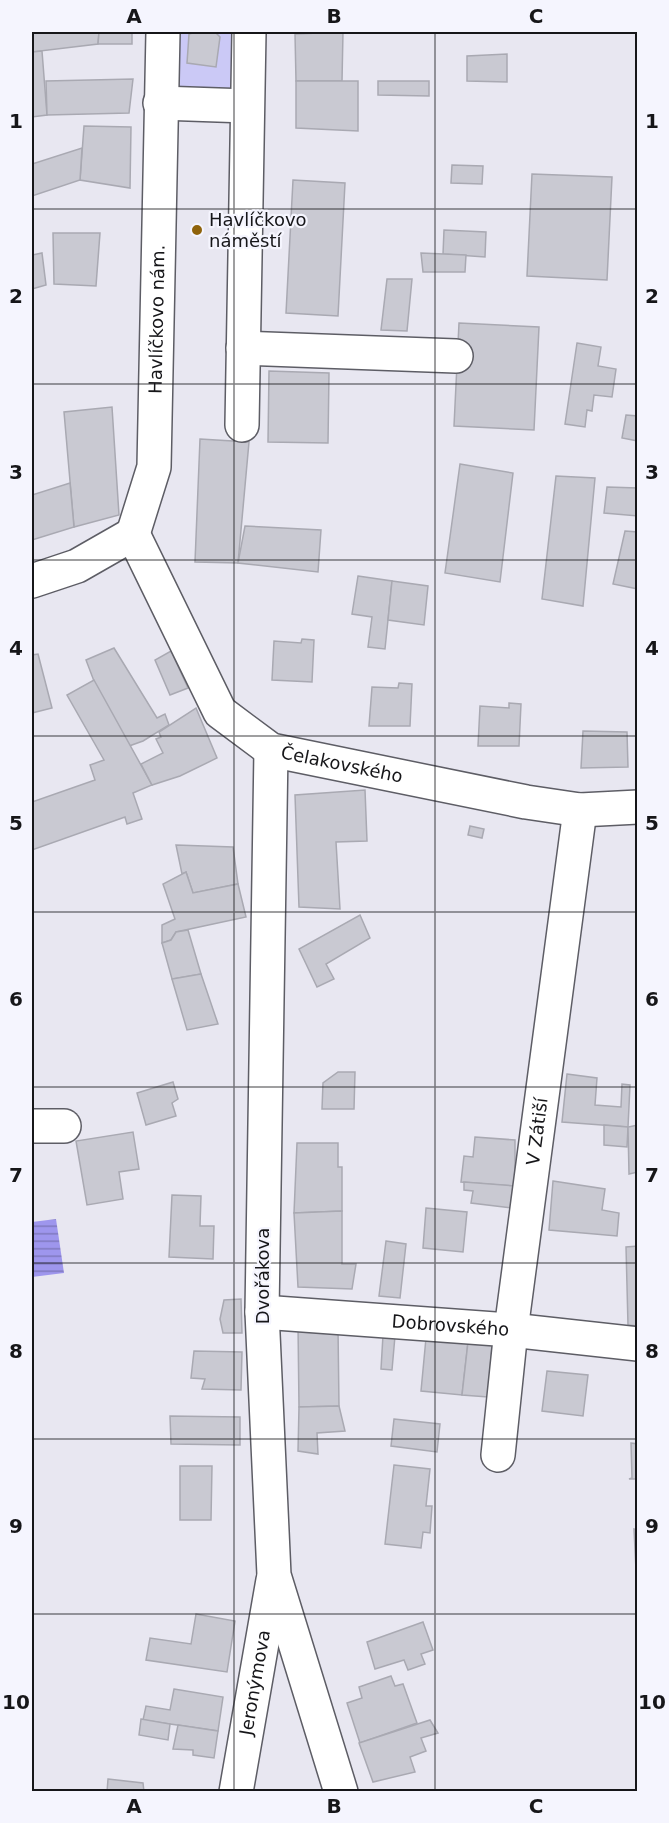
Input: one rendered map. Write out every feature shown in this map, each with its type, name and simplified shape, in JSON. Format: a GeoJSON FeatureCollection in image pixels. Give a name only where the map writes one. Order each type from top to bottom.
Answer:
{"type":"FeatureCollection","features":[{"type":"Feature","properties":{"kind":"street","name":"Havlíčkovo nám."},"geometry":{"type":"LineString","coordinates":[[134,534],[154,467],[163,32]]}},
{"type":"Feature","properties":{"kind":"street"},"geometry":{"type":"LineString","coordinates":[[243,425],[249,32]]}},
{"type":"Feature","properties":{"kind":"street"},"geometry":{"type":"LineString","coordinates":[[160,103],[247,106]]}},
{"type":"Feature","properties":{"kind":"street"},"geometry":{"type":"LineString","coordinates":[[243,348],[456,356]]}},
{"type":"Feature","properties":{"kind":"street"},"geometry":{"type":"LineString","coordinates":[[32,581],[77,566],[134,534]]}},
{"type":"Feature","properties":{"kind":"street","name":"Čelakovského"},"geometry":{"type":"LineString","coordinates":[[134,534],[220,712],[272,750],[526,802],[580,810],[638,807]]}},
{"type":"Feature","properties":{"kind":"street","name":"Dvořákova"},"geometry":{"type":"LineString","coordinates":[[272,750],[262,1312],[274,1575],[341,1791]]}},
{"type":"Feature","properties":{"kind":"street","name":"V Zátiší"},"geometry":{"type":"LineString","coordinates":[[498,1455],[511,1330],[580,810]]}},
{"type":"Feature","properties":{"kind":"street"},"geometry":{"type":"LineString","coordinates":[[32,1126],[64,1126]]}},
{"type":"Feature","properties":{"kind":"street","name":"Dobrovského"},"geometry":{"type":"LineString","coordinates":[[262,1312],[511,1330],[638,1344]]}},
{"type":"Feature","properties":{"kind":"street","name":"Jeronýmova"},"geometry":{"type":"LineString","coordinates":[[236,1791],[274,1575]]}},
{"type":"Feature","properties":{"kind":"shaded area"},"geometry":{"type":"Polygon","coordinates":[[[172,32],[238,32],[236,94],[168,92],[172,32]]]}},
{"type":"Feature","properties":{"kind":"shaded area"},"geometry":{"type":"Polygon","coordinates":[[[56,1219],[64,1273],[32,1277],[32,1222],[56,1219]]]}},
{"type":"Feature","properties":{"kind":"building"},"geometry":{"type":"Polygon","coordinates":[[[32,32],[99,32],[98,44],[32,52],[32,32]]]}},
{"type":"Feature","properties":{"kind":"building"},"geometry":{"type":"Polygon","coordinates":[[[99,32],[132,32],[132,44],[98,44],[99,32]]]}},
{"type":"Feature","properties":{"kind":"building"},"geometry":{"type":"Polygon","coordinates":[[[215,32],[220,37],[216,67],[187,63],[189,34],[215,32]]]}},
{"type":"Feature","properties":{"kind":"building"},"geometry":{"type":"Polygon","coordinates":[[[343,32],[342,81],[296,81],[295,34],[343,32]]]}},
{"type":"Feature","properties":{"kind":"building"},"geometry":{"type":"Polygon","coordinates":[[[42,51],[47,115],[32,117],[32,52],[42,51]]]}},
{"type":"Feature","properties":{"kind":"building"},"geometry":{"type":"Polygon","coordinates":[[[507,54],[507,82],[467,81],[467,56],[507,54]]]}},
{"type":"Feature","properties":{"kind":"building"},"geometry":{"type":"Polygon","coordinates":[[[133,79],[129,113],[47,115],[46,81],[133,79]]]}},
{"type":"Feature","properties":{"kind":"building"},"geometry":{"type":"Polygon","coordinates":[[[296,81],[358,81],[358,131],[296,128],[296,81]]]}},
{"type":"Feature","properties":{"kind":"building"},"geometry":{"type":"Polygon","coordinates":[[[378,81],[429,81],[429,96],[378,95],[378,81]]]}},
{"type":"Feature","properties":{"kind":"building"},"geometry":{"type":"Polygon","coordinates":[[[84,126],[131,127],[130,188],[80,180],[84,126]]]}},
{"type":"Feature","properties":{"kind":"building"},"geometry":{"type":"Polygon","coordinates":[[[82,148],[80,180],[32,196],[32,164],[82,148]]]}},
{"type":"Feature","properties":{"kind":"building"},"geometry":{"type":"Polygon","coordinates":[[[452,165],[483,166],[482,184],[451,183],[452,165]]]}},
{"type":"Feature","properties":{"kind":"building"},"geometry":{"type":"Polygon","coordinates":[[[532,174],[612,177],[607,280],[527,276],[532,174]]]}},
{"type":"Feature","properties":{"kind":"building"},"geometry":{"type":"Polygon","coordinates":[[[293,180],[345,183],[338,316],[286,313],[293,180]]]}},
{"type":"Feature","properties":{"kind":"building"},"geometry":{"type":"Polygon","coordinates":[[[444,230],[486,232],[485,257],[443,254],[444,230]]]}},
{"type":"Feature","properties":{"kind":"building"},"geometry":{"type":"Polygon","coordinates":[[[53,233],[100,233],[96,286],[54,284],[53,233]]]}},
{"type":"Feature","properties":{"kind":"building"},"geometry":{"type":"Polygon","coordinates":[[[42,253],[46,285],[32,289],[32,255],[42,253]]]}},
{"type":"Feature","properties":{"kind":"building"},"geometry":{"type":"Polygon","coordinates":[[[421,253],[466,255],[465,272],[423,272],[421,253]]]}},
{"type":"Feature","properties":{"kind":"building"},"geometry":{"type":"Polygon","coordinates":[[[387,279],[412,279],[407,331],[381,330],[387,279]]]}},
{"type":"Feature","properties":{"kind":"building"},"geometry":{"type":"Polygon","coordinates":[[[459,323],[539,327],[534,430],[454,426],[459,323]]]}},
{"type":"Feature","properties":{"kind":"building"},"geometry":{"type":"Polygon","coordinates":[[[577,343],[601,347],[598,366],[616,369],[612,397],[594,395],[592,411],[587,410],[585,427],[565,424],[577,343]]]}},
{"type":"Feature","properties":{"kind":"building"},"geometry":{"type":"Polygon","coordinates":[[[269,371],[329,373],[328,443],[268,442],[269,371]]]}},
{"type":"Feature","properties":{"kind":"building"},"geometry":{"type":"Polygon","coordinates":[[[112,407],[119,515],[74,527],[64,412],[112,407]]]}},
{"type":"Feature","properties":{"kind":"building"},"geometry":{"type":"Polygon","coordinates":[[[626,415],[638,416],[638,441],[622,438],[626,415]]]}},
{"type":"Feature","properties":{"kind":"building"},"geometry":{"type":"Polygon","coordinates":[[[200,439],[249,442],[238,563],[195,562],[200,439]]]}},
{"type":"Feature","properties":{"kind":"building"},"geometry":{"type":"Polygon","coordinates":[[[460,464],[513,473],[500,582],[445,573],[460,464]]]}},
{"type":"Feature","properties":{"kind":"building"},"geometry":{"type":"Polygon","coordinates":[[[556,476],[595,478],[583,606],[542,599],[556,476]]]}},
{"type":"Feature","properties":{"kind":"building"},"geometry":{"type":"Polygon","coordinates":[[[70,483],[74,527],[32,540],[32,495],[70,483]]]}},
{"type":"Feature","properties":{"kind":"building"},"geometry":{"type":"Polygon","coordinates":[[[607,487],[638,488],[638,516],[604,513],[607,487]]]}},
{"type":"Feature","properties":{"kind":"building"},"geometry":{"type":"Polygon","coordinates":[[[245,526],[321,530],[318,572],[238,563],[245,526]]]}},
{"type":"Feature","properties":{"kind":"building"},"geometry":{"type":"Polygon","coordinates":[[[625,531],[638,532],[638,589],[613,584],[625,531]]]}},
{"type":"Feature","properties":{"kind":"building"},"geometry":{"type":"Polygon","coordinates":[[[358,576],[392,581],[385,649],[368,647],[372,617],[352,614],[358,576]]]}},
{"type":"Feature","properties":{"kind":"building"},"geometry":{"type":"Polygon","coordinates":[[[392,581],[428,586],[424,625],[388,620],[392,581]]]}},
{"type":"Feature","properties":{"kind":"building"},"geometry":{"type":"Polygon","coordinates":[[[302,639],[314,640],[312,682],[272,680],[274,641],[301,643],[302,639]]]}},
{"type":"Feature","properties":{"kind":"building"},"geometry":{"type":"Polygon","coordinates":[[[114,648],[157,718],[165,714],[169,725],[143,741],[129,746],[97,689],[86,660],[114,648]]]}},
{"type":"Feature","properties":{"kind":"building"},"geometry":{"type":"Polygon","coordinates":[[[171,651],[188,688],[170,695],[155,660],[171,651]]]}},
{"type":"Feature","properties":{"kind":"building"},"geometry":{"type":"Polygon","coordinates":[[[38,654],[52,708],[32,713],[32,655],[38,654]]]}},
{"type":"Feature","properties":{"kind":"building"},"geometry":{"type":"Polygon","coordinates":[[[94,680],[152,785],[133,793],[142,819],[127,824],[125,817],[32,850],[32,802],[95,780],[90,765],[104,760],[67,695],[94,680]]]}},
{"type":"Feature","properties":{"kind":"building"},"geometry":{"type":"Polygon","coordinates":[[[399,683],[412,684],[410,726],[369,726],[372,687],[398,688],[399,683]]]}},
{"type":"Feature","properties":{"kind":"building"},"geometry":{"type":"Polygon","coordinates":[[[509,703],[521,704],[519,746],[478,746],[480,706],[509,708],[509,703]]]}},
{"type":"Feature","properties":{"kind":"building"},"geometry":{"type":"Polygon","coordinates":[[[196,708],[217,758],[180,776],[152,785],[141,764],[163,753],[156,739],[161,737],[159,732],[196,708]]]}},
{"type":"Feature","properties":{"kind":"building"},"geometry":{"type":"Polygon","coordinates":[[[583,731],[627,732],[628,767],[581,768],[583,731]]]}},
{"type":"Feature","properties":{"kind":"building"},"geometry":{"type":"Polygon","coordinates":[[[365,790],[367,841],[336,842],[340,909],[299,907],[295,795],[365,790]]]}},
{"type":"Feature","properties":{"kind":"building"},"geometry":{"type":"Polygon","coordinates":[[[470,826],[484,829],[482,838],[468,835],[470,826]]]}},
{"type":"Feature","properties":{"kind":"building"},"geometry":{"type":"Polygon","coordinates":[[[176,845],[233,847],[238,884],[193,893],[186,872],[182,874],[176,845]]]}},
{"type":"Feature","properties":{"kind":"building"},"geometry":{"type":"Polygon","coordinates":[[[186,872],[193,893],[238,884],[246,917],[176,932],[171,940],[162,943],[162,925],[175,919],[163,884],[186,872]]]}},
{"type":"Feature","properties":{"kind":"building"},"geometry":{"type":"Polygon","coordinates":[[[360,915],[370,938],[326,964],[334,979],[317,987],[299,949],[360,915]]]}},
{"type":"Feature","properties":{"kind":"building"},"geometry":{"type":"Polygon","coordinates":[[[188,930],[201,974],[172,979],[162,943],[171,940],[176,932],[188,930]]]}},
{"type":"Feature","properties":{"kind":"building"},"geometry":{"type":"Polygon","coordinates":[[[201,974],[218,1024],[187,1030],[172,979],[201,974]]]}},
{"type":"Feature","properties":{"kind":"building"},"geometry":{"type":"Polygon","coordinates":[[[338,1072],[355,1072],[354,1109],[322,1109],[323,1083],[338,1072]]]}},
{"type":"Feature","properties":{"kind":"building"},"geometry":{"type":"Polygon","coordinates":[[[567,1074],[597,1078],[595,1105],[621,1107],[622,1084],[630,1085],[628,1127],[562,1122],[567,1074]]]}},
{"type":"Feature","properties":{"kind":"building"},"geometry":{"type":"Polygon","coordinates":[[[173,1082],[178,1099],[172,1103],[176,1116],[146,1125],[137,1093],[173,1082]]]}},
{"type":"Feature","properties":{"kind":"building"},"geometry":{"type":"Polygon","coordinates":[[[604,1125],[628,1127],[627,1147],[604,1145],[604,1125]]]}},
{"type":"Feature","properties":{"kind":"building"},"geometry":{"type":"Polygon","coordinates":[[[638,1125],[638,1172],[629,1174],[628,1127],[638,1125]]]}},
{"type":"Feature","properties":{"kind":"building"},"geometry":{"type":"Polygon","coordinates":[[[133,1132],[139,1169],[119,1172],[123,1199],[87,1205],[76,1141],[133,1132]]]}},
{"type":"Feature","properties":{"kind":"building"},"geometry":{"type":"Polygon","coordinates":[[[475,1137],[515,1140],[515,1186],[461,1182],[464,1156],[473,1157],[475,1137]]]}},
{"type":"Feature","properties":{"kind":"building"},"geometry":{"type":"Polygon","coordinates":[[[297,1143],[338,1143],[338,1167],[342,1167],[342,1211],[294,1213],[297,1143]]]}},
{"type":"Feature","properties":{"kind":"building"},"geometry":{"type":"Polygon","coordinates":[[[553,1181],[605,1189],[602,1210],[619,1213],[617,1236],[549,1230],[553,1181]]]}},
{"type":"Feature","properties":{"kind":"building"},"geometry":{"type":"Polygon","coordinates":[[[464,1182],[515,1186],[512,1208],[471,1203],[473,1191],[464,1190],[464,1182]]]}},
{"type":"Feature","properties":{"kind":"building"},"geometry":{"type":"Polygon","coordinates":[[[172,1195],[201,1196],[200,1226],[214,1226],[213,1259],[169,1257],[172,1195]]]}},
{"type":"Feature","properties":{"kind":"building"},"geometry":{"type":"Polygon","coordinates":[[[426,1208],[467,1212],[463,1252],[423,1248],[426,1208]]]}},
{"type":"Feature","properties":{"kind":"building"},"geometry":{"type":"Polygon","coordinates":[[[342,1211],[342,1264],[356,1264],[352,1289],[298,1287],[294,1213],[342,1211]]]}},
{"type":"Feature","properties":{"kind":"building"},"geometry":{"type":"Polygon","coordinates":[[[386,1241],[406,1244],[400,1298],[379,1296],[386,1241]]]}},
{"type":"Feature","properties":{"kind":"building"},"geometry":{"type":"Polygon","coordinates":[[[638,1246],[638,1326],[628,1325],[626,1247],[638,1246]]]}},
{"type":"Feature","properties":{"kind":"building"},"geometry":{"type":"Polygon","coordinates":[[[241,1299],[242,1333],[223,1333],[220,1319],[224,1300],[241,1299]]]}},
{"type":"Feature","properties":{"kind":"building"},"geometry":{"type":"Polygon","coordinates":[[[298,1325],[338,1328],[339,1406],[299,1407],[298,1325]]]}},
{"type":"Feature","properties":{"kind":"building"},"geometry":{"type":"Polygon","coordinates":[[[383,1335],[395,1336],[392,1370],[381,1369],[383,1335]]]}},
{"type":"Feature","properties":{"kind":"building"},"geometry":{"type":"Polygon","coordinates":[[[426,1338],[468,1342],[462,1395],[421,1391],[426,1338]]]}},
{"type":"Feature","properties":{"kind":"building"},"geometry":{"type":"Polygon","coordinates":[[[468,1342],[492,1345],[488,1397],[462,1395],[468,1342]]]}},
{"type":"Feature","properties":{"kind":"building"},"geometry":{"type":"Polygon","coordinates":[[[194,1351],[242,1352],[241,1390],[202,1389],[205,1379],[191,1378],[194,1351]]]}},
{"type":"Feature","properties":{"kind":"building"},"geometry":{"type":"Polygon","coordinates":[[[547,1371],[588,1375],[583,1416],[542,1411],[547,1371]]]}},
{"type":"Feature","properties":{"kind":"building"},"geometry":{"type":"Polygon","coordinates":[[[339,1406],[345,1431],[317,1433],[318,1454],[298,1451],[299,1407],[339,1406]]]}},
{"type":"Feature","properties":{"kind":"building"},"geometry":{"type":"Polygon","coordinates":[[[170,1416],[240,1417],[240,1445],[171,1444],[170,1416]]]}},
{"type":"Feature","properties":{"kind":"building"},"geometry":{"type":"Polygon","coordinates":[[[394,1419],[440,1424],[437,1452],[391,1446],[394,1419]]]}},
{"type":"Feature","properties":{"kind":"building"},"geometry":{"type":"Polygon","coordinates":[[[631,1443],[638,1444],[638,1479],[629,1479],[632,1478],[631,1443]]]}},
{"type":"Feature","properties":{"kind":"building"},"geometry":{"type":"Polygon","coordinates":[[[394,1465],[430,1469],[426,1506],[432,1506],[430,1533],[423,1532],[421,1548],[385,1544],[394,1465]]]}},
{"type":"Feature","properties":{"kind":"building"},"geometry":{"type":"Polygon","coordinates":[[[180,1466],[212,1466],[211,1520],[180,1520],[180,1466]]]}},
{"type":"Feature","properties":{"kind":"building"},"geometry":{"type":"Polygon","coordinates":[[[634,1529],[638,1530],[638,1590],[637,1590],[634,1529]]]}},
{"type":"Feature","properties":{"kind":"building"},"geometry":{"type":"Polygon","coordinates":[[[196,1614],[235,1621],[227,1672],[146,1660],[150,1638],[191,1644],[196,1614]]]}},
{"type":"Feature","properties":{"kind":"building"},"geometry":{"type":"Polygon","coordinates":[[[423,1622],[433,1650],[421,1654],[425,1664],[408,1670],[404,1660],[375,1669],[367,1642],[423,1622]]]}},
{"type":"Feature","properties":{"kind":"building"},"geometry":{"type":"Polygon","coordinates":[[[391,1676],[395,1686],[403,1684],[417,1723],[360,1743],[347,1703],[362,1698],[359,1687],[391,1676]]]}},
{"type":"Feature","properties":{"kind":"building"},"geometry":{"type":"Polygon","coordinates":[[[174,1689],[223,1697],[218,1731],[143,1720],[146,1706],[170,1710],[174,1689]]]}},
{"type":"Feature","properties":{"kind":"building"},"geometry":{"type":"Polygon","coordinates":[[[141,1719],[170,1724],[168,1740],[139,1735],[141,1719]]]}},
{"type":"Feature","properties":{"kind":"building"},"geometry":{"type":"Polygon","coordinates":[[[430,1720],[438,1733],[421,1738],[426,1751],[410,1757],[415,1772],[373,1782],[359,1743],[430,1720]]]}},
{"type":"Feature","properties":{"kind":"building"},"geometry":{"type":"Polygon","coordinates":[[[178,1725],[218,1731],[214,1758],[193,1755],[193,1750],[173,1749],[178,1725]]]}},
{"type":"Feature","properties":{"kind":"building"},"geometry":{"type":"Polygon","coordinates":[[[108,1779],[143,1783],[144,1792],[107,1792],[108,1779]]]}},
{"type":"Feature","properties":{"kind":"place","name":"Havlíčkovo náměstí"},"geometry":{"type":"Point","coordinates":[197,230]}}]}
